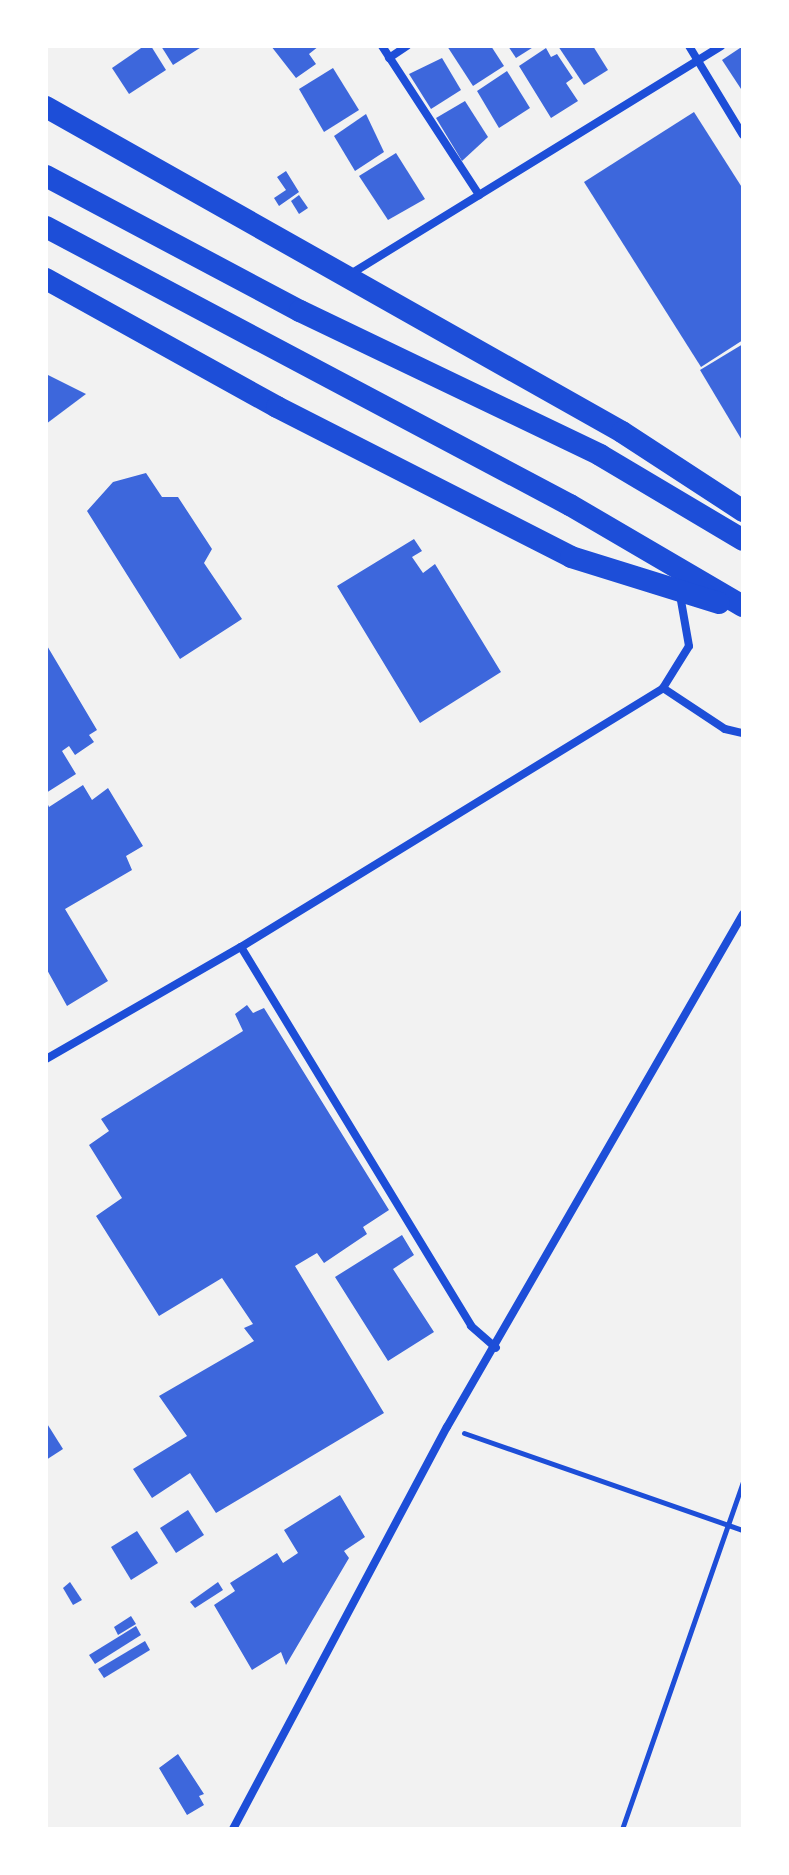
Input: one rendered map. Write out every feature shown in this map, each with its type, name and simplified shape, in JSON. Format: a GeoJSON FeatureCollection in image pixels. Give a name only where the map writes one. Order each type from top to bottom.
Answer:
{"type":"FeatureCollection","features":[{"type":"Feature","properties":{"kind":"highway"},"geometry":{"type":"LineString","coordinates":[[46,107],[622,432],[743,511]]}},
{"type":"Feature","properties":{"kind":"highway"},"geometry":{"type":"LineString","coordinates":[[46,176],[300,311],[600,455],[743,540]]}},
{"type":"Feature","properties":{"kind":"highway"},"geometry":{"type":"LineString","coordinates":[[46,227],[570,505],[743,608]]}},
{"type":"Feature","properties":{"kind":"highway"},"geometry":{"type":"LineString","coordinates":[[46,279],[277,407],[571,557],[743,608]]}},
{"type":"Feature","properties":{"kind":"street"},"geometry":{"type":"LineString","coordinates":[[382,46],[479,195]]}},
{"type":"Feature","properties":{"kind":"street"},"geometry":{"type":"LineString","coordinates":[[389,58],[407,46]]}},
{"type":"Feature","properties":{"kind":"street"},"geometry":{"type":"LineString","coordinates":[[689,46],[743,135]]}},
{"type":"Feature","properties":{"kind":"street"},"geometry":{"type":"LineString","coordinates":[[345,277],[721,46]]}},
{"type":"Feature","properties":{"kind":"street"},"geometry":{"type":"LineString","coordinates":[[46,1059],[241,947],[663,688],[689,646],[679,590]]}},
{"type":"Feature","properties":{"kind":"street"},"geometry":{"type":"LineString","coordinates":[[663,688],[725,729],[743,733]]}},
{"type":"Feature","properties":{"kind":"street"},"geometry":{"type":"LineString","coordinates":[[233,1829],[447,1427],[496,1348],[743,914]]}},
{"type":"Feature","properties":{"kind":"street"},"geometry":{"type":"LineString","coordinates":[[241,947],[471,1326],[496,1348]]}},
{"type":"Feature","properties":{"kind":"path"},"geometry":{"type":"LineString","coordinates":[[447,1427],[743,1530]]}},
{"type":"Feature","properties":{"kind":"path"},"geometry":{"type":"LineString","coordinates":[[622,1829],[743,1481]]}},
{"type":"Feature","properties":{"kind":"building"},"geometry":{"type":"Polygon","coordinates":[[[144,46],[151,46],[166,70],[129,94],[112,68],[144,46]]]}},
{"type":"Feature","properties":{"kind":"building"},"geometry":{"type":"Polygon","coordinates":[[[161,46],[203,46],[173,65],[161,46]]]}},
{"type":"Feature","properties":{"kind":"building"},"geometry":{"type":"Polygon","coordinates":[[[271,46],[319,46],[309,54],[316,64],[296,78],[271,46]]]}},
{"type":"Feature","properties":{"kind":"building"},"geometry":{"type":"Polygon","coordinates":[[[447,46],[491,46],[504,66],[473,86],[447,46]]]}},
{"type":"Feature","properties":{"kind":"building"},"geometry":{"type":"Polygon","coordinates":[[[508,46],[535,46],[516,58],[508,46]]]}},
{"type":"Feature","properties":{"kind":"building"},"geometry":{"type":"Polygon","coordinates":[[[558,46],[593,46],[608,70],[584,85],[558,46]]]}},
{"type":"Feature","properties":{"kind":"building"},"geometry":{"type":"Polygon","coordinates":[[[743,46],[743,92],[722,60],[743,46]]]}},
{"type":"Feature","properties":{"kind":"building"},"geometry":{"type":"Polygon","coordinates":[[[546,48],[551,57],[557,54],[573,78],[566,83],[578,101],[551,118],[519,66],[546,48]]]}},
{"type":"Feature","properties":{"kind":"building"},"geometry":{"type":"Polygon","coordinates":[[[442,58],[461,90],[431,109],[409,74],[442,58]]]}},
{"type":"Feature","properties":{"kind":"building"},"geometry":{"type":"Polygon","coordinates":[[[333,68],[359,110],[324,132],[299,89],[333,68]]]}},
{"type":"Feature","properties":{"kind":"building"},"geometry":{"type":"Polygon","coordinates":[[[507,71],[530,108],[499,128],[477,91],[507,71]]]}},
{"type":"Feature","properties":{"kind":"building"},"geometry":{"type":"Polygon","coordinates":[[[465,101],[488,137],[462,161],[436,118],[465,101]]]}},
{"type":"Feature","properties":{"kind":"building"},"geometry":{"type":"Polygon","coordinates":[[[694,112],[743,189],[743,340],[701,367],[584,182],[694,112]]]}},
{"type":"Feature","properties":{"kind":"building"},"geometry":{"type":"Polygon","coordinates":[[[366,114],[384,152],[355,171],[334,136],[366,114]]]}},
{"type":"Feature","properties":{"kind":"building"},"geometry":{"type":"Polygon","coordinates":[[[396,153],[425,199],[388,220],[359,176],[396,153]]]}},
{"type":"Feature","properties":{"kind":"building"},"geometry":{"type":"Polygon","coordinates":[[[286,171],[299,192],[279,206],[274,198],[286,190],[277,177],[286,171]]]}},
{"type":"Feature","properties":{"kind":"building"},"geometry":{"type":"Polygon","coordinates":[[[299,195],[308,208],[299,214],[291,201],[299,195]]]}},
{"type":"Feature","properties":{"kind":"building"},"geometry":{"type":"Polygon","coordinates":[[[743,344],[743,442],[700,370],[743,344]]]}},
{"type":"Feature","properties":{"kind":"building"},"geometry":{"type":"Polygon","coordinates":[[[46,374],[86,394],[46,424],[46,374]]]}},
{"type":"Feature","properties":{"kind":"building"},"geometry":{"type":"Polygon","coordinates":[[[146,473],[162,497],[178,497],[212,549],[204,563],[242,619],[180,659],[87,511],[113,482],[146,473]]]}},
{"type":"Feature","properties":{"kind":"building"},"geometry":{"type":"Polygon","coordinates":[[[414,539],[422,551],[412,557],[423,573],[435,564],[501,672],[420,723],[337,586],[414,539]]]}},
{"type":"Feature","properties":{"kind":"building"},"geometry":{"type":"Polygon","coordinates":[[[46,644],[97,730],[89,735],[94,742],[75,755],[69,746],[62,751],[76,774],[46,793],[46,644]]]}},
{"type":"Feature","properties":{"kind":"building"},"geometry":{"type":"Polygon","coordinates":[[[83,785],[92,800],[108,788],[143,846],[126,856],[132,870],[65,909],[108,981],[67,1006],[46,968],[46,800],[49,807],[83,785]]]}},
{"type":"Feature","properties":{"kind":"building"},"geometry":{"type":"Polygon","coordinates":[[[247,1005],[253,1013],[264,1008],[389,1210],[363,1227],[367,1234],[324,1263],[317,1253],[295,1266],[384,1413],[216,1513],[190,1473],[152,1498],[133,1469],[187,1436],[159,1396],[254,1341],[244,1328],[253,1324],[222,1278],[159,1316],[96,1216],[122,1198],[89,1145],[109,1131],[101,1119],[243,1031],[235,1014],[247,1005]]]}},
{"type":"Feature","properties":{"kind":"building"},"geometry":{"type":"Polygon","coordinates":[[[402,1235],[414,1255],[393,1269],[434,1332],[388,1361],[335,1277],[402,1235]]]}},
{"type":"Feature","properties":{"kind":"building"},"geometry":{"type":"Polygon","coordinates":[[[46,1422],[63,1449],[46,1460],[46,1422]]]}},
{"type":"Feature","properties":{"kind":"building"},"geometry":{"type":"Polygon","coordinates":[[[340,1495],[365,1537],[344,1551],[349,1558],[286,1665],[281,1652],[252,1670],[214,1605],[235,1591],[230,1583],[277,1553],[283,1563],[298,1553],[284,1530],[340,1495]]]}},
{"type":"Feature","properties":{"kind":"building"},"geometry":{"type":"Polygon","coordinates":[[[188,1510],[204,1535],[176,1553],[160,1528],[188,1510]]]}},
{"type":"Feature","properties":{"kind":"building"},"geometry":{"type":"Polygon","coordinates":[[[137,1531],[158,1563],[131,1580],[111,1547],[137,1531]]]}},
{"type":"Feature","properties":{"kind":"building"},"geometry":{"type":"Polygon","coordinates":[[[70,1582],[82,1600],[73,1605],[63,1588],[70,1582]]]}},
{"type":"Feature","properties":{"kind":"building"},"geometry":{"type":"Polygon","coordinates":[[[218,1582],[223,1590],[195,1608],[190,1602],[218,1582]]]}},
{"type":"Feature","properties":{"kind":"building"},"geometry":{"type":"Polygon","coordinates":[[[131,1616],[136,1624],[118,1635],[114,1627],[131,1616]]]}},
{"type":"Feature","properties":{"kind":"building"},"geometry":{"type":"Polygon","coordinates":[[[136,1626],[141,1635],[95,1664],[89,1655],[136,1626]]]}},
{"type":"Feature","properties":{"kind":"building"},"geometry":{"type":"Polygon","coordinates":[[[145,1641],[150,1650],[104,1678],[98,1669],[145,1641]]]}},
{"type":"Feature","properties":{"kind":"building"},"geometry":{"type":"Polygon","coordinates":[[[178,1754],[204,1794],[199,1796],[204,1805],[187,1815],[159,1768],[178,1754]]]}}]}
